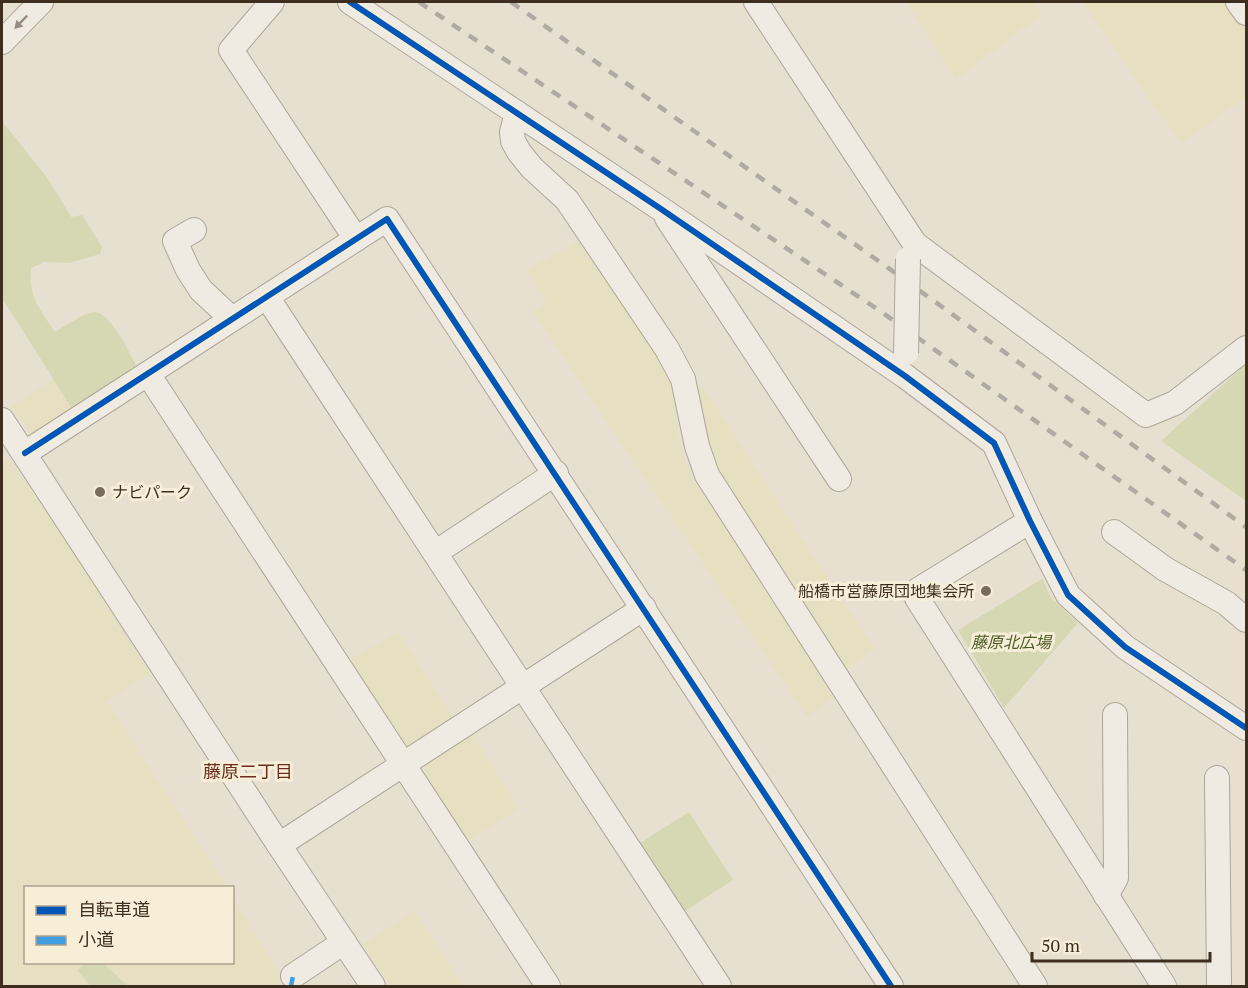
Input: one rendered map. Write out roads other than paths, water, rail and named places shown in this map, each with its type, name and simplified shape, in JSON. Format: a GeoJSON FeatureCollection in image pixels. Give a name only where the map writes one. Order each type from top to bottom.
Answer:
{"type":"FeatureCollection","features":[{"type":"Feature","properties":{"kind":"street"},"geometry":{"type":"LineString","coordinates":[[2,42],[41,2]]}},
{"type":"Feature","properties":{"kind":"street"},"geometry":{"type":"LineString","coordinates":[[272,2],[231,50],[356,239]]}},
{"type":"Feature","properties":{"kind":"street"},"geometry":{"type":"LineString","coordinates":[[350,2],[661,209],[906,364],[994,443],[1068,595],[1125,647],[1246,728]]}},
{"type":"Feature","properties":{"kind":"street"},"geometry":{"type":"LineString","coordinates":[[756,2],[912,252],[1146,415],[1175,403],[1246,348]]}},
{"type":"Feature","properties":{"kind":"street"},"geometry":{"type":"LineString","coordinates":[[1238,2],[1246,13]]}},
{"type":"Feature","properties":{"kind":"street"},"geometry":{"type":"LineString","coordinates":[[517,113],[512,132],[513,141],[519,152],[532,168],[567,200],[667,349],[683,379],[697,446],[707,475],[1035,987]]}},
{"type":"Feature","properties":{"kind":"street"},"geometry":{"type":"LineString","coordinates":[[661,209],[839,480]]}},
{"type":"Feature","properties":{"kind":"street"},"geometry":{"type":"LineString","coordinates":[[25,453],[387,219],[556,473],[891,987]]}},
{"type":"Feature","properties":{"kind":"street"},"geometry":{"type":"LineString","coordinates":[[194,230],[175,241],[188,270],[201,290],[232,319]]}},
{"type":"Feature","properties":{"kind":"street"},"geometry":{"type":"LineString","coordinates":[[906,364],[912,252]]}},
{"type":"Feature","properties":{"kind":"street"},"geometry":{"type":"LineString","coordinates":[[267,297],[719,987]]}},
{"type":"Feature","properties":{"kind":"street"},"geometry":{"type":"LineString","coordinates":[[148,374],[548,987]]}},
{"type":"Feature","properties":{"kind":"street"},"geometry":{"type":"LineString","coordinates":[[2,420],[373,987]]}},
{"type":"Feature","properties":{"kind":"street"},"geometry":{"type":"LineString","coordinates":[[435,553],[556,473]]}},
{"type":"Feature","properties":{"kind":"street"},"geometry":{"type":"LineString","coordinates":[[1030,521],[918,590],[917,598],[1164,987]]}},
{"type":"Feature","properties":{"kind":"street"},"geometry":{"type":"LineString","coordinates":[[1114,532],[1165,569],[1226,603],[1246,620]]}},
{"type":"Feature","properties":{"kind":"street"},"geometry":{"type":"LineString","coordinates":[[279,845],[644,608]]}},
{"type":"Feature","properties":{"kind":"street"},"geometry":{"type":"LineString","coordinates":[[1106,896],[1116,878],[1114,715]]}},
{"type":"Feature","properties":{"kind":"street"},"geometry":{"type":"LineString","coordinates":[[1217,778],[1219,987]]}},
{"type":"Feature","properties":{"kind":"street"},"geometry":{"type":"LineString","coordinates":[[293,976],[344,942]]}},
{"type":"Feature","properties":{"kind":"railway"},"geometry":{"type":"LineString","coordinates":[[419,2],[880,311],[1246,570]]}},
{"type":"Feature","properties":{"kind":"railway"},"geometry":{"type":"LineString","coordinates":[[511,2],[887,267],[1246,527]]}},
{"type":"Feature","properties":{"kind":"place","name":"ナビパーク"},"geometry":{"type":"Point","coordinates":[100,492]}},
{"type":"Feature","properties":{"kind":"place","name":"船橋市営藤原団地集会所"},"geometry":{"type":"Point","coordinates":[986,591]}},
{"type":"Feature","properties":{"kind":"district","name":"藤原二丁目"},"geometry":{"type":"Point","coordinates":[248,771]}},
{"type":"Feature","properties":{"kind":"park label","name":"藤原北広場"},"geometry":{"type":"Point","coordinates":[1011,642]}}]}
